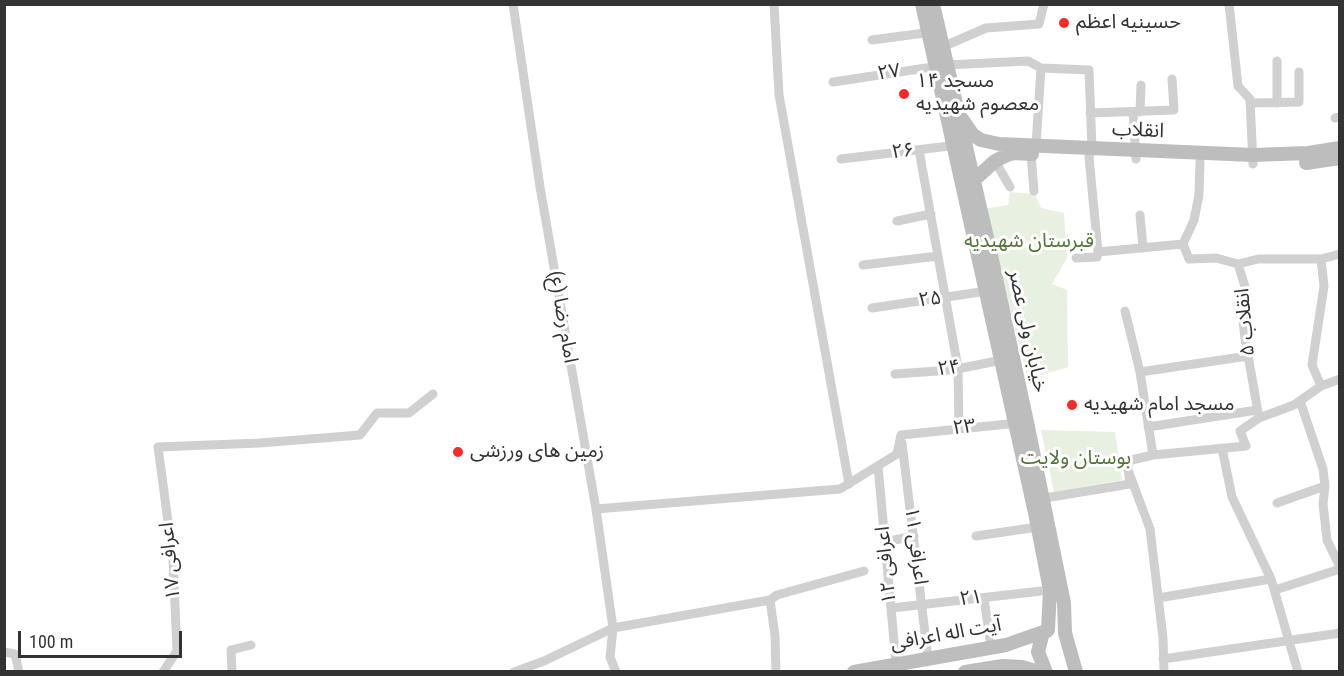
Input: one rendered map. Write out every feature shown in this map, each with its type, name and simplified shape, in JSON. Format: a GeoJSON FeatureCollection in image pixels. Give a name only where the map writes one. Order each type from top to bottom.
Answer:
{"type":"FeatureCollection","features":[{"type":"Feature","properties":{"kind":"main road","name":"خیابان ولی عصر"},"geometry":{"type":"LineString","coordinates":[[921,4],[933,32],[941,65],[1038,499],[1064,603],[1065,633],[1076,672]]}},
{"type":"Feature","properties":{"kind":"main road","name":"خیابان ولی عصر"},"geometry":{"type":"LineString","coordinates":[[933,4],[933,32]]}},
{"type":"Feature","properties":{"kind":"main road","name":"انقلاب"},"geometry":{"type":"LineString","coordinates":[[952,114],[981,140],[1034,150],[1298,163],[1340,158]]}},
{"type":"Feature","properties":{"kind":"main road","name":"انقلاب"},"geometry":{"type":"LineString","coordinates":[[1136,155],[1200,162],[1253,160],[1340,148]]}},
{"type":"Feature","properties":{"kind":"main road","name":"انقلاب"},"geometry":{"type":"LineString","coordinates":[[968,182],[995,161],[1014,153],[1034,150]]}},
{"type":"Feature","properties":{"kind":"main road","name":"خیابان ولی عصر"},"geometry":{"type":"LineString","coordinates":[[968,182],[1002,360],[1021,423]]}},
{"type":"Feature","properties":{"kind":"main road","name":"خیابان ولی عصر"},"geometry":{"type":"LineString","coordinates":[[1038,499],[1038,527],[1050,590],[1046,631],[1039,643],[1038,652],[1046,672]]}},
{"type":"Feature","properties":{"kind":"main road"},"geometry":{"type":"LineString","coordinates":[[1046,631],[1060,629],[1065,633]]}},
{"type":"Feature","properties":{"kind":"main road","name":"آیت اله اعرافی"},"geometry":{"type":"LineString","coordinates":[[855,672],[1006,645],[1046,631]]}},
{"type":"Feature","properties":{"kind":"main road"},"geometry":{"type":"LineString","coordinates":[[1006,645],[1015,656],[1012,666]]}},
{"type":"Feature","properties":{"kind":"main road","name":"آیت اله اعرافی"},"geometry":{"type":"LineString","coordinates":[[964,672],[1012,666],[1039,672]]}},
{"type":"Feature","properties":{"kind":"street","name":"امام رضا (ع)"},"geometry":{"type":"LineString","coordinates":[[513,4],[540,187],[596,509],[613,628],[610,657],[616,672]]}},
{"type":"Feature","properties":{"kind":"street"},"geometry":{"type":"LineString","coordinates":[[774,4],[779,95],[849,484]]}},
{"type":"Feature","properties":{"kind":"street"},"geometry":{"type":"LineString","coordinates":[[937,49],[986,28],[1039,24],[1044,4]]}},
{"type":"Feature","properties":{"kind":"street"},"geometry":{"type":"LineString","coordinates":[[1229,4],[1238,86],[1250,99],[1251,104],[1253,160]]}},
{"type":"Feature","properties":{"kind":"street"},"geometry":{"type":"LineString","coordinates":[[872,40],[933,32]]}},
{"type":"Feature","properties":{"kind":"street","name":"۲۷"},"geometry":{"type":"LineString","coordinates":[[833,82],[941,65],[1028,61],[1041,68],[1089,70],[1090,113]]}},
{"type":"Feature","properties":{"kind":"street"},"geometry":{"type":"LineString","coordinates":[[1276,61],[1276,103]]}},
{"type":"Feature","properties":{"kind":"street"},"geometry":{"type":"LineString","coordinates":[[1034,191],[1034,150],[1041,68]]}},
{"type":"Feature","properties":{"kind":"street"},"geometry":{"type":"LineString","coordinates":[[1251,104],[1299,102],[1299,72]]}},
{"type":"Feature","properties":{"kind":"street"},"geometry":{"type":"LineString","coordinates":[[1076,258],[1097,257],[1098,252],[1090,113],[1174,110],[1172,80]]}},
{"type":"Feature","properties":{"kind":"street"},"geometry":{"type":"LineString","coordinates":[[1136,155],[1137,112],[1141,86]]}},
{"type":"Feature","properties":{"kind":"street","name":"۲۶"},"geometry":{"type":"LineString","coordinates":[[841,159],[959,145]]}},
{"type":"Feature","properties":{"kind":"street"},"geometry":{"type":"LineString","coordinates":[[919,150],[958,368],[959,429]]}},
{"type":"Feature","properties":{"kind":"street"},"geometry":{"type":"LineString","coordinates":[[995,161],[1010,188]]}},
{"type":"Feature","properties":{"kind":"street"},"geometry":{"type":"LineString","coordinates":[[1098,252],[1184,244],[1194,220],[1199,195],[1200,162]]}},
{"type":"Feature","properties":{"kind":"street"},"geometry":{"type":"LineString","coordinates":[[897,221],[931,214]]}},
{"type":"Feature","properties":{"kind":"street"},"geometry":{"type":"LineString","coordinates":[[1140,215],[1143,249]]}},
{"type":"Feature","properties":{"kind":"street","name":"انقلاب ۵"},"geometry":{"type":"LineString","coordinates":[[1184,244],[1189,259],[1216,258],[1238,264],[1246,290],[1242,314],[1258,414]]}},
{"type":"Feature","properties":{"kind":"street"},"geometry":{"type":"LineString","coordinates":[[1238,264],[1258,259],[1321,259],[1340,254]]}},
{"type":"Feature","properties":{"kind":"street"},"geometry":{"type":"LineString","coordinates":[[863,265],[938,256]]}},
{"type":"Feature","properties":{"kind":"street"},"geometry":{"type":"LineString","coordinates":[[1321,259],[1324,286],[1312,365],[1321,386]]}},
{"type":"Feature","properties":{"kind":"street","name":"۲۵"},"geometry":{"type":"LineString","coordinates":[[872,308],[987,291]]}},
{"type":"Feature","properties":{"kind":"street"},"geometry":{"type":"LineString","coordinates":[[1125,311],[1140,372],[1153,455]]}},
{"type":"Feature","properties":{"kind":"street"},"geometry":{"type":"LineString","coordinates":[[1140,372],[1248,356]]}},
{"type":"Feature","properties":{"kind":"street","name":"۲۴"},"geometry":{"type":"LineString","coordinates":[[894,374],[958,368],[1002,360]]}},
{"type":"Feature","properties":{"kind":"street"},"geometry":{"type":"LineString","coordinates":[[1148,427],[1258,414],[1294,405],[1321,386],[1340,379]]}},
{"type":"Feature","properties":{"kind":"street","name":"اعرافی ۱۷"},"geometry":{"type":"LineString","coordinates":[[164,672],[177,651],[173,559],[158,447],[260,443],[360,435],[377,413],[409,413],[433,394]]}},
{"type":"Feature","properties":{"kind":"street"},"geometry":{"type":"LineString","coordinates":[[1275,590],[1339,567],[1327,540],[1323,504],[1325,486],[1323,469],[1300,401]]}},
{"type":"Feature","properties":{"kind":"street"},"geometry":{"type":"LineString","coordinates":[[1038,499],[1130,484],[1127,461],[1153,455],[1246,446],[1240,431],[1258,414]]}},
{"type":"Feature","properties":{"kind":"street","name":"۲۳"},"geometry":{"type":"LineString","coordinates":[[901,435],[1021,423]]}},
{"type":"Feature","properties":{"kind":"street"},"geometry":{"type":"LineString","coordinates":[[596,509],[840,489],[897,454],[901,435]]}},
{"type":"Feature","properties":{"kind":"street","name":"اعرافی ۱۱"},"geometry":{"type":"LineString","coordinates":[[901,435],[928,658]]}},
{"type":"Feature","properties":{"kind":"street"},"geometry":{"type":"LineString","coordinates":[[1222,448],[1232,497],[1271,579],[1298,672]]}},
{"type":"Feature","properties":{"kind":"street","name":"اعرافی ۱۲"},"geometry":{"type":"LineString","coordinates":[[878,466],[896,663]]}},
{"type":"Feature","properties":{"kind":"street"},"geometry":{"type":"LineString","coordinates":[[1128,470],[1150,529],[1164,672]]}},
{"type":"Feature","properties":{"kind":"street"},"geometry":{"type":"LineString","coordinates":[[1277,503],[1325,486]]}},
{"type":"Feature","properties":{"kind":"street"},"geometry":{"type":"LineString","coordinates":[[976,536],[1038,527]]}},
{"type":"Feature","properties":{"kind":"street"},"geometry":{"type":"LineString","coordinates":[[885,542],[914,536]]}},
{"type":"Feature","properties":{"kind":"street"},"geometry":{"type":"LineString","coordinates":[[514,672],[544,661],[613,628],[770,600],[777,595],[864,571]]}},
{"type":"Feature","properties":{"kind":"street"},"geometry":{"type":"LineString","coordinates":[[1158,598],[1271,579]]}},
{"type":"Feature","properties":{"kind":"street","name":"۲۱"},"geometry":{"type":"LineString","coordinates":[[892,608],[1050,590]]}},
{"type":"Feature","properties":{"kind":"street"},"geometry":{"type":"LineString","coordinates":[[984,598],[991,647]]}},
{"type":"Feature","properties":{"kind":"street"},"geometry":{"type":"LineString","coordinates":[[770,600],[775,636],[776,672]]}},
{"type":"Feature","properties":{"kind":"street"},"geometry":{"type":"LineString","coordinates":[[1163,659],[1340,633]]}},
{"type":"Feature","properties":{"kind":"street"},"geometry":{"type":"LineString","coordinates":[[232,672],[231,650],[252,645]]}},
{"type":"Feature","properties":{"kind":"street"},"geometry":{"type":"LineString","coordinates":[[4,652],[15,654],[19,672]]}},
{"type":"Feature","properties":{"kind":"green space","name":"قبرستان شهیدیه"},"geometry":{"type":"Polygon","coordinates":[[[1010,192],[1035,194],[1041,208],[1064,213],[1067,258],[1052,284],[1067,290],[1068,367],[1028,379],[984,209],[1008,205],[1010,192]]]}},
{"type":"Feature","properties":{"kind":"green space","name":"بوستان ولایت"},"geometry":{"type":"Polygon","coordinates":[[[1041,430],[1115,432],[1122,480],[1054,492],[1041,430]]]}},
{"type":"Feature","properties":{"kind":"place","name":"حسینیه اعظم"},"geometry":{"type":"Point","coordinates":[1064,23]}},
{"type":"Feature","properties":{"kind":"place","name":"مسجد ۱۴ معصوم شهیدیه"},"geometry":{"type":"Point","coordinates":[904,94]}},
{"type":"Feature","properties":{"kind":"place","name":"مسجد امام شهیدیه"},"geometry":{"type":"Point","coordinates":[1072,405]}},
{"type":"Feature","properties":{"kind":"place","name":"زمین های ورزشی"},"geometry":{"type":"Point","coordinates":[458,452]}}]}
